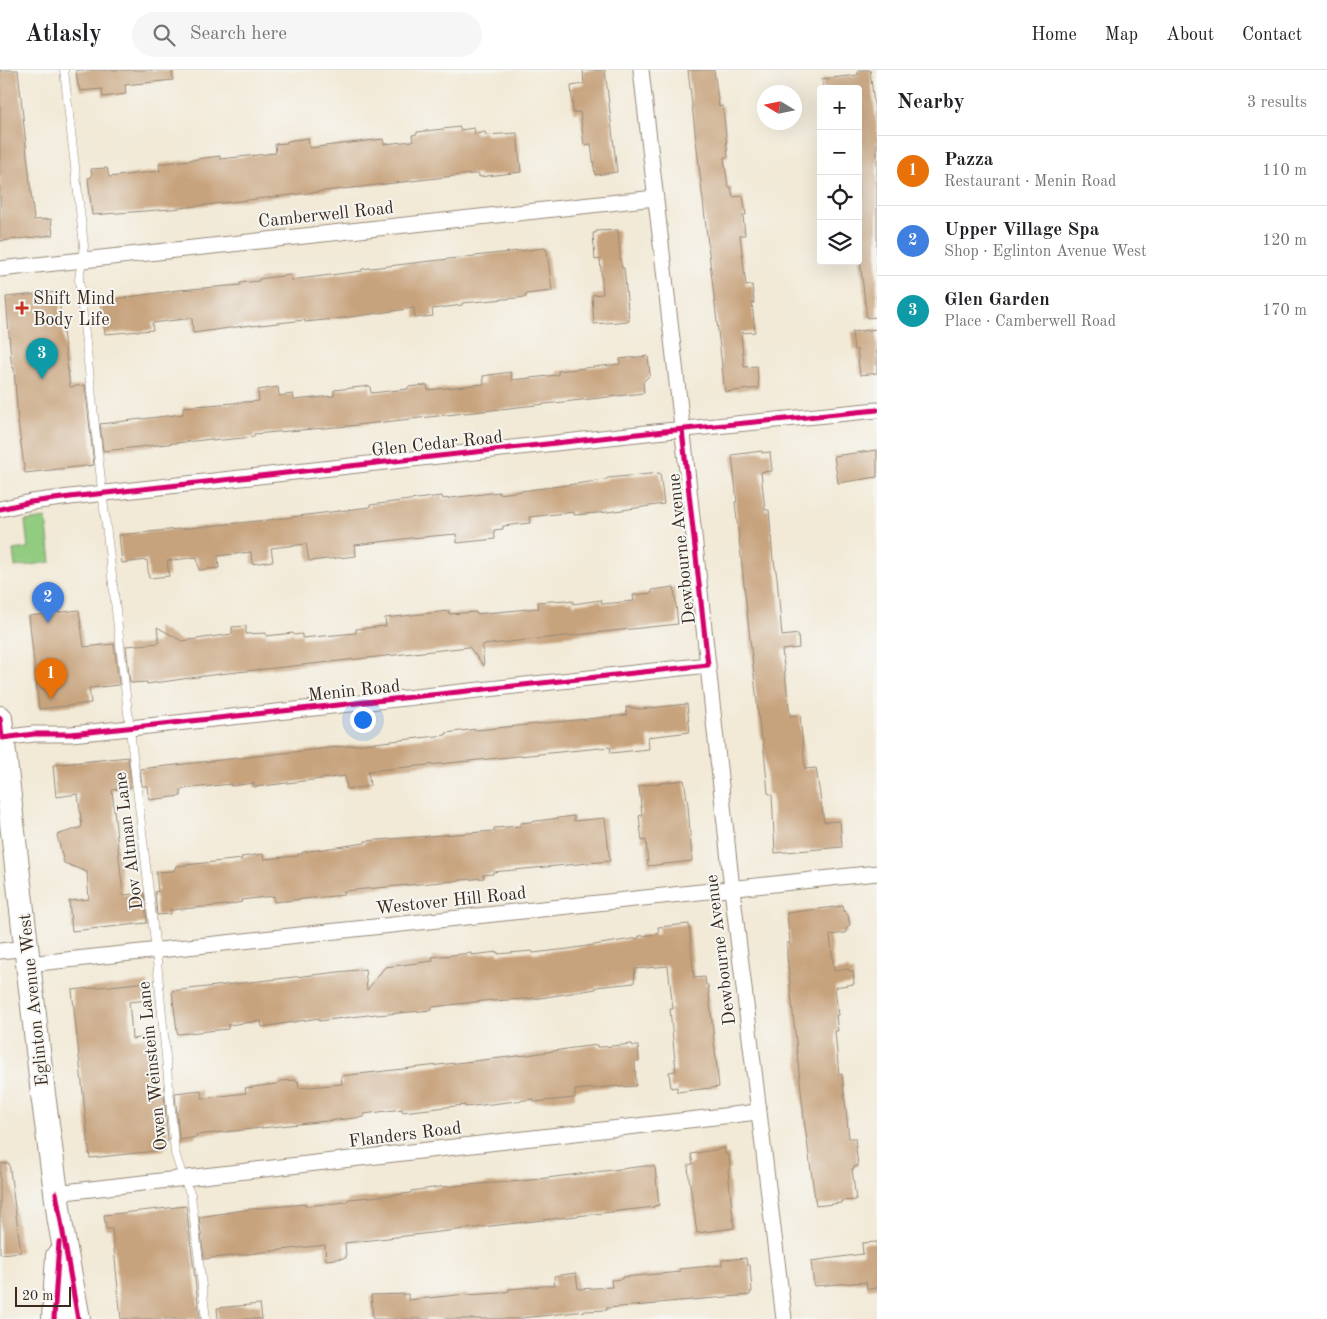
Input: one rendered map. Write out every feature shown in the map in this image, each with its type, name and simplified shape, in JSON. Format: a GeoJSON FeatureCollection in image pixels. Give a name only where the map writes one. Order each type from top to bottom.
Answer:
{"type":"FeatureCollection","features":[{"type":"Feature","properties":{"kind":"main road","name":"Eglinton Avenue West"},"geometry":{"type":"LineString","coordinates":[[1,728],[43,1094],[60,1222],[78,1319]]}},
{"type":"Feature","properties":{"kind":"main road","name":"Eglinton Avenue West"},"geometry":{"type":"LineString","coordinates":[[54,1319],[60,1222]]}},
{"type":"Feature","properties":{"kind":"street","name":"Dewbourne Avenue"},"geometry":{"type":"LineString","coordinates":[[640,70],[682,430],[732,889],[784,1319]]}},
{"type":"Feature","properties":{"kind":"street","name":"Camberwell Road"},"geometry":{"type":"LineString","coordinates":[[0,269],[655,198]]}},
{"type":"Feature","properties":{"kind":"street","name":"Glen Cedar Road"},"geometry":{"type":"LineString","coordinates":[[0,509],[31,502],[877,410]]}},
{"type":"Feature","properties":{"kind":"street","name":"Menin Road"},"geometry":{"type":"LineString","coordinates":[[1,728],[71,734],[708,665]]}},
{"type":"Feature","properties":{"kind":"street","name":"Westover Hill Road"},"geometry":{"type":"LineString","coordinates":[[0,951],[28,956],[156,951],[877,872]]}},
{"type":"Feature","properties":{"kind":"street","name":"Flanders Road"},"geometry":{"type":"LineString","coordinates":[[56,1193],[758,1112]]}},
{"type":"Feature","properties":{"kind":"lane","name":"Dov Altman Lane"},"geometry":{"type":"LineString","coordinates":[[64,70],[84,246],[79,279],[156,951]]}},
{"type":"Feature","properties":{"kind":"lane","name":"Owen Weinstein Lane"},"geometry":{"type":"LineString","coordinates":[[156,951],[175,1153],[182,1178],[191,1195],[206,1319]]}},
{"type":"Feature","properties":{"kind":"green space"},"geometry":{"type":"Polygon","coordinates":[[[46,518],[51,562],[15,567],[13,550],[28,548],[25,521],[46,518]]]}},
{"type":"Feature","properties":{"kind":"building"},"geometry":{"type":"Polygon","coordinates":[[[0,70],[18,70],[34,220],[51,219],[53,235],[0,241],[0,70]]]}},
{"type":"Feature","properties":{"kind":"building"},"geometry":{"type":"Polygon","coordinates":[[[76,70],[172,70],[173,80],[125,85],[126,94],[103,97],[102,89],[80,91],[76,70]]]}},
{"type":"Feature","properties":{"kind":"building"},"geometry":{"type":"Polygon","coordinates":[[[583,70],[605,70],[617,172],[595,175],[591,144],[584,145],[580,112],[573,113],[571,86],[584,84],[583,70]]]}},
{"type":"Feature","properties":{"kind":"building"},"geometry":{"type":"Polygon","coordinates":[[[688,70],[714,70],[719,107],[723,106],[728,157],[724,157],[728,187],[731,187],[733,197],[743,196],[746,215],[743,215],[745,235],[740,235],[746,286],[752,285],[754,303],[752,303],[755,332],[741,333],[744,367],[757,366],[759,388],[725,392],[688,70]]]}},
{"type":"Feature","properties":{"kind":"building"},"geometry":{"type":"Polygon","coordinates":[[[858,70],[870,70],[877,130],[877,317],[867,318],[861,265],[862,85],[823,85],[822,79],[858,75],[858,70]]]}},
{"type":"Feature","properties":{"kind":"building"},"geometry":{"type":"Polygon","coordinates":[[[460,127],[460,130],[474,128],[475,134],[485,132],[486,135],[517,133],[521,172],[479,177],[479,174],[471,174],[171,209],[92,215],[88,178],[92,177],[91,169],[107,168],[109,177],[160,171],[159,164],[220,156],[220,159],[276,153],[275,144],[308,138],[309,148],[383,139],[384,144],[413,141],[412,135],[417,134],[417,132],[460,127]]]}},
{"type":"Feature","properties":{"kind":"building"},"geometry":{"type":"Polygon","coordinates":[[[618,230],[629,321],[594,324],[592,295],[603,294],[600,259],[595,260],[593,233],[596,233],[596,231],[618,230]]]}},
{"type":"Feature","properties":{"kind":"building"},"geometry":{"type":"Polygon","coordinates":[[[545,248],[552,291],[526,294],[526,297],[462,303],[462,305],[432,309],[433,316],[415,318],[414,308],[335,319],[251,325],[193,333],[192,318],[152,323],[153,330],[105,334],[100,301],[179,290],[241,285],[240,283],[259,281],[259,279],[290,275],[291,280],[362,271],[362,269],[545,248]]]}},
{"type":"Feature","properties":{"kind":"building"},"geometry":{"type":"Polygon","coordinates":[[[58,292],[70,387],[85,385],[94,465],[25,473],[18,422],[14,368],[11,359],[6,297],[58,292]]]}},
{"type":"Feature","properties":{"kind":"building"},"geometry":{"type":"Polygon","coordinates":[[[877,329],[877,373],[860,375],[857,349],[854,350],[852,332],[877,329]]]}},
{"type":"Feature","properties":{"kind":"building"},"geometry":{"type":"Polygon","coordinates":[[[648,356],[650,375],[643,382],[644,393],[348,426],[254,434],[254,437],[212,441],[212,439],[103,451],[100,424],[183,414],[183,407],[259,401],[258,390],[278,387],[279,396],[293,394],[294,400],[334,396],[334,390],[370,386],[371,393],[427,385],[428,390],[484,384],[483,376],[511,372],[512,380],[558,375],[558,371],[620,364],[620,359],[648,356]]]}},
{"type":"Feature","properties":{"kind":"building"},"geometry":{"type":"Polygon","coordinates":[[[877,450],[877,477],[838,483],[834,456],[877,450]]]}},
{"type":"Feature","properties":{"kind":"building"},"geometry":{"type":"Polygon","coordinates":[[[762,451],[762,453],[770,452],[772,471],[761,472],[765,510],[769,510],[782,636],[798,634],[799,648],[782,650],[790,716],[800,715],[805,769],[816,768],[824,822],[840,821],[842,847],[775,853],[772,795],[768,793],[763,739],[761,739],[735,502],[737,502],[732,455],[762,451]]]}},
{"type":"Feature","properties":{"kind":"building"},"geometry":{"type":"Polygon","coordinates":[[[660,473],[664,504],[608,512],[574,515],[574,512],[529,517],[530,523],[503,526],[503,529],[494,530],[495,539],[457,543],[456,534],[411,538],[355,545],[356,556],[309,561],[306,544],[271,548],[273,561],[252,564],[251,552],[218,556],[219,568],[199,570],[197,557],[167,561],[169,576],[149,578],[147,560],[122,563],[119,535],[268,520],[442,496],[443,499],[499,492],[499,494],[605,480],[608,478],[660,473]]]}},
{"type":"Feature","properties":{"kind":"building"},"geometry":{"type":"Polygon","coordinates":[[[674,587],[678,624],[482,645],[484,666],[469,647],[219,674],[147,684],[147,682],[130,683],[126,646],[159,643],[157,627],[182,641],[232,634],[232,627],[246,626],[246,634],[266,633],[266,636],[293,633],[294,635],[302,634],[302,638],[356,633],[356,629],[386,626],[385,618],[449,611],[449,614],[476,612],[476,614],[539,608],[538,602],[566,600],[566,602],[573,601],[573,604],[601,600],[602,604],[634,601],[633,595],[652,593],[652,590],[674,587]]]}},
{"type":"Feature","properties":{"kind":"building"},"geometry":{"type":"Polygon","coordinates":[[[79,610],[84,647],[114,644],[119,685],[89,688],[91,703],[39,709],[29,616],[79,610]]]}},
{"type":"Feature","properties":{"kind":"building"},"geometry":{"type":"Polygon","coordinates":[[[687,704],[690,732],[648,737],[649,749],[611,753],[610,747],[368,771],[370,786],[347,789],[345,776],[254,787],[254,783],[181,789],[181,796],[149,800],[147,786],[142,786],[140,769],[446,735],[446,733],[476,729],[627,715],[626,707],[641,709],[687,704]]]}},
{"type":"Feature","properties":{"kind":"building"},"geometry":{"type":"Polygon","coordinates":[[[128,757],[131,787],[112,790],[123,895],[144,893],[147,923],[72,931],[69,901],[89,899],[87,872],[64,863],[57,835],[82,827],[78,794],[56,797],[53,765],[128,757]]]}},
{"type":"Feature","properties":{"kind":"building"},"geometry":{"type":"Polygon","coordinates":[[[684,780],[688,805],[692,861],[648,866],[646,840],[642,841],[639,816],[642,815],[639,786],[684,780]]]}},
{"type":"Feature","properties":{"kind":"building"},"geometry":{"type":"Polygon","coordinates":[[[574,816],[574,821],[605,818],[610,861],[493,872],[493,874],[483,875],[484,878],[344,891],[344,895],[274,902],[274,896],[241,900],[242,902],[227,905],[170,910],[171,914],[157,915],[155,892],[158,891],[156,872],[174,871],[176,866],[242,859],[241,857],[263,854],[264,859],[298,856],[298,854],[303,852],[365,843],[365,841],[494,831],[494,828],[521,826],[521,823],[574,816]]]}},
{"type":"Feature","properties":{"kind":"building"},"geometry":{"type":"Polygon","coordinates":[[[843,906],[844,911],[848,915],[850,925],[846,929],[846,933],[830,935],[834,971],[849,969],[849,971],[853,971],[854,984],[835,987],[838,1031],[835,1031],[839,1075],[842,1074],[849,1138],[855,1138],[858,1166],[852,1169],[856,1200],[816,1206],[804,1119],[787,955],[787,943],[790,943],[787,913],[843,906]]]}},
{"type":"Feature","properties":{"kind":"building"},"geometry":{"type":"Polygon","coordinates":[[[689,924],[694,978],[705,977],[706,985],[708,985],[719,1087],[677,1092],[677,1087],[671,1088],[669,1072],[676,1071],[670,1009],[673,1009],[668,966],[635,969],[634,983],[596,987],[596,989],[540,998],[492,1000],[432,1007],[432,1010],[319,1021],[319,1018],[262,1027],[261,1021],[228,1025],[228,1029],[178,1034],[177,1031],[172,991],[365,969],[367,990],[385,967],[433,961],[432,957],[471,953],[471,955],[532,951],[533,953],[568,949],[659,934],[658,927],[689,924]]]}},
{"type":"Feature","properties":{"kind":"building"},"geometry":{"type":"Polygon","coordinates":[[[148,982],[150,1000],[129,1002],[132,1039],[147,1037],[153,1091],[159,1090],[160,1094],[164,1094],[168,1141],[165,1142],[165,1150],[90,1158],[72,990],[148,982]]]}},
{"type":"Feature","properties":{"kind":"building"},"geometry":{"type":"Polygon","coordinates":[[[632,1044],[633,1046],[638,1046],[639,1061],[635,1061],[636,1086],[575,1090],[575,1098],[534,1102],[534,1099],[402,1112],[402,1109],[364,1114],[364,1117],[196,1135],[197,1137],[179,1140],[175,1093],[201,1090],[202,1098],[205,1098],[246,1093],[245,1088],[277,1084],[281,1081],[296,1080],[296,1082],[298,1081],[299,1088],[342,1084],[341,1076],[527,1055],[597,1045],[597,1047],[602,1047],[632,1044]]]}},
{"type":"Feature","properties":{"kind":"building"},"geometry":{"type":"Polygon","coordinates":[[[725,1148],[725,1155],[729,1155],[730,1169],[728,1170],[734,1228],[697,1233],[688,1165],[693,1164],[691,1154],[725,1148]]]}},
{"type":"Feature","properties":{"kind":"building"},"geometry":{"type":"Polygon","coordinates":[[[9,1163],[21,1252],[0,1254],[0,1164],[9,1163]]]}},
{"type":"Feature","properties":{"kind":"building"},"geometry":{"type":"Polygon","coordinates":[[[654,1166],[655,1168],[659,1205],[654,1207],[345,1243],[346,1258],[326,1260],[325,1245],[204,1259],[199,1217],[251,1209],[346,1202],[349,1199],[411,1193],[411,1191],[440,1187],[522,1181],[654,1166]]]}},
{"type":"Feature","properties":{"kind":"building"},"geometry":{"type":"Polygon","coordinates":[[[186,1206],[200,1319],[121,1319],[112,1229],[106,1229],[104,1215],[186,1206]]]}},
{"type":"Feature","properties":{"kind":"building"},"geometry":{"type":"Polygon","coordinates":[[[877,1242],[877,1288],[867,1289],[866,1282],[814,1286],[811,1261],[863,1254],[862,1243],[877,1242]]]}},
{"type":"Feature","properties":{"kind":"building"},"geometry":{"type":"Polygon","coordinates":[[[746,1258],[747,1265],[750,1265],[752,1292],[750,1292],[750,1295],[607,1308],[607,1310],[522,1319],[373,1319],[371,1295],[408,1294],[408,1300],[467,1294],[500,1293],[509,1291],[509,1289],[555,1285],[554,1276],[576,1273],[578,1289],[612,1287],[611,1280],[622,1279],[622,1277],[679,1272],[679,1269],[722,1265],[722,1260],[746,1258]]]}},
{"type":"Feature","properties":{"kind":"building"},"geometry":{"type":"Polygon","coordinates":[[[260,1304],[262,1319],[218,1319],[217,1308],[260,1304]]]}},
{"type":"Feature","properties":{"kind":"cycle path"},"geometry":{"type":"LineString","coordinates":[[0,509],[31,502],[70,497],[655,432],[877,410]]}},
{"type":"Feature","properties":{"kind":"cycle path"},"geometry":{"type":"LineString","coordinates":[[0,718],[2,738],[34,734],[71,734],[708,665],[682,430]]}},
{"type":"Feature","properties":{"kind":"cycle path"},"geometry":{"type":"LineString","coordinates":[[56,1193],[78,1319]]}},
{"type":"Feature","properties":{"kind":"cycle path"},"geometry":{"type":"LineString","coordinates":[[54,1319],[59,1242]]}},
{"type":"Feature","properties":{"kind":"place","name":"Shift Mind Body Life"},"geometry":{"type":"Point","coordinates":[22,308]}},
{"type":"Feature","properties":{"kind":"place","name":"Glen Garden"},"geometry":{"type":"Point","coordinates":[42,379]}},
{"type":"Feature","properties":{"kind":"place","name":"Upper Village Spa"},"geometry":{"type":"Point","coordinates":[48,623]}},
{"type":"Feature","properties":{"kind":"place","name":"Pazza"},"geometry":{"type":"Point","coordinates":[51,699]}}]}
